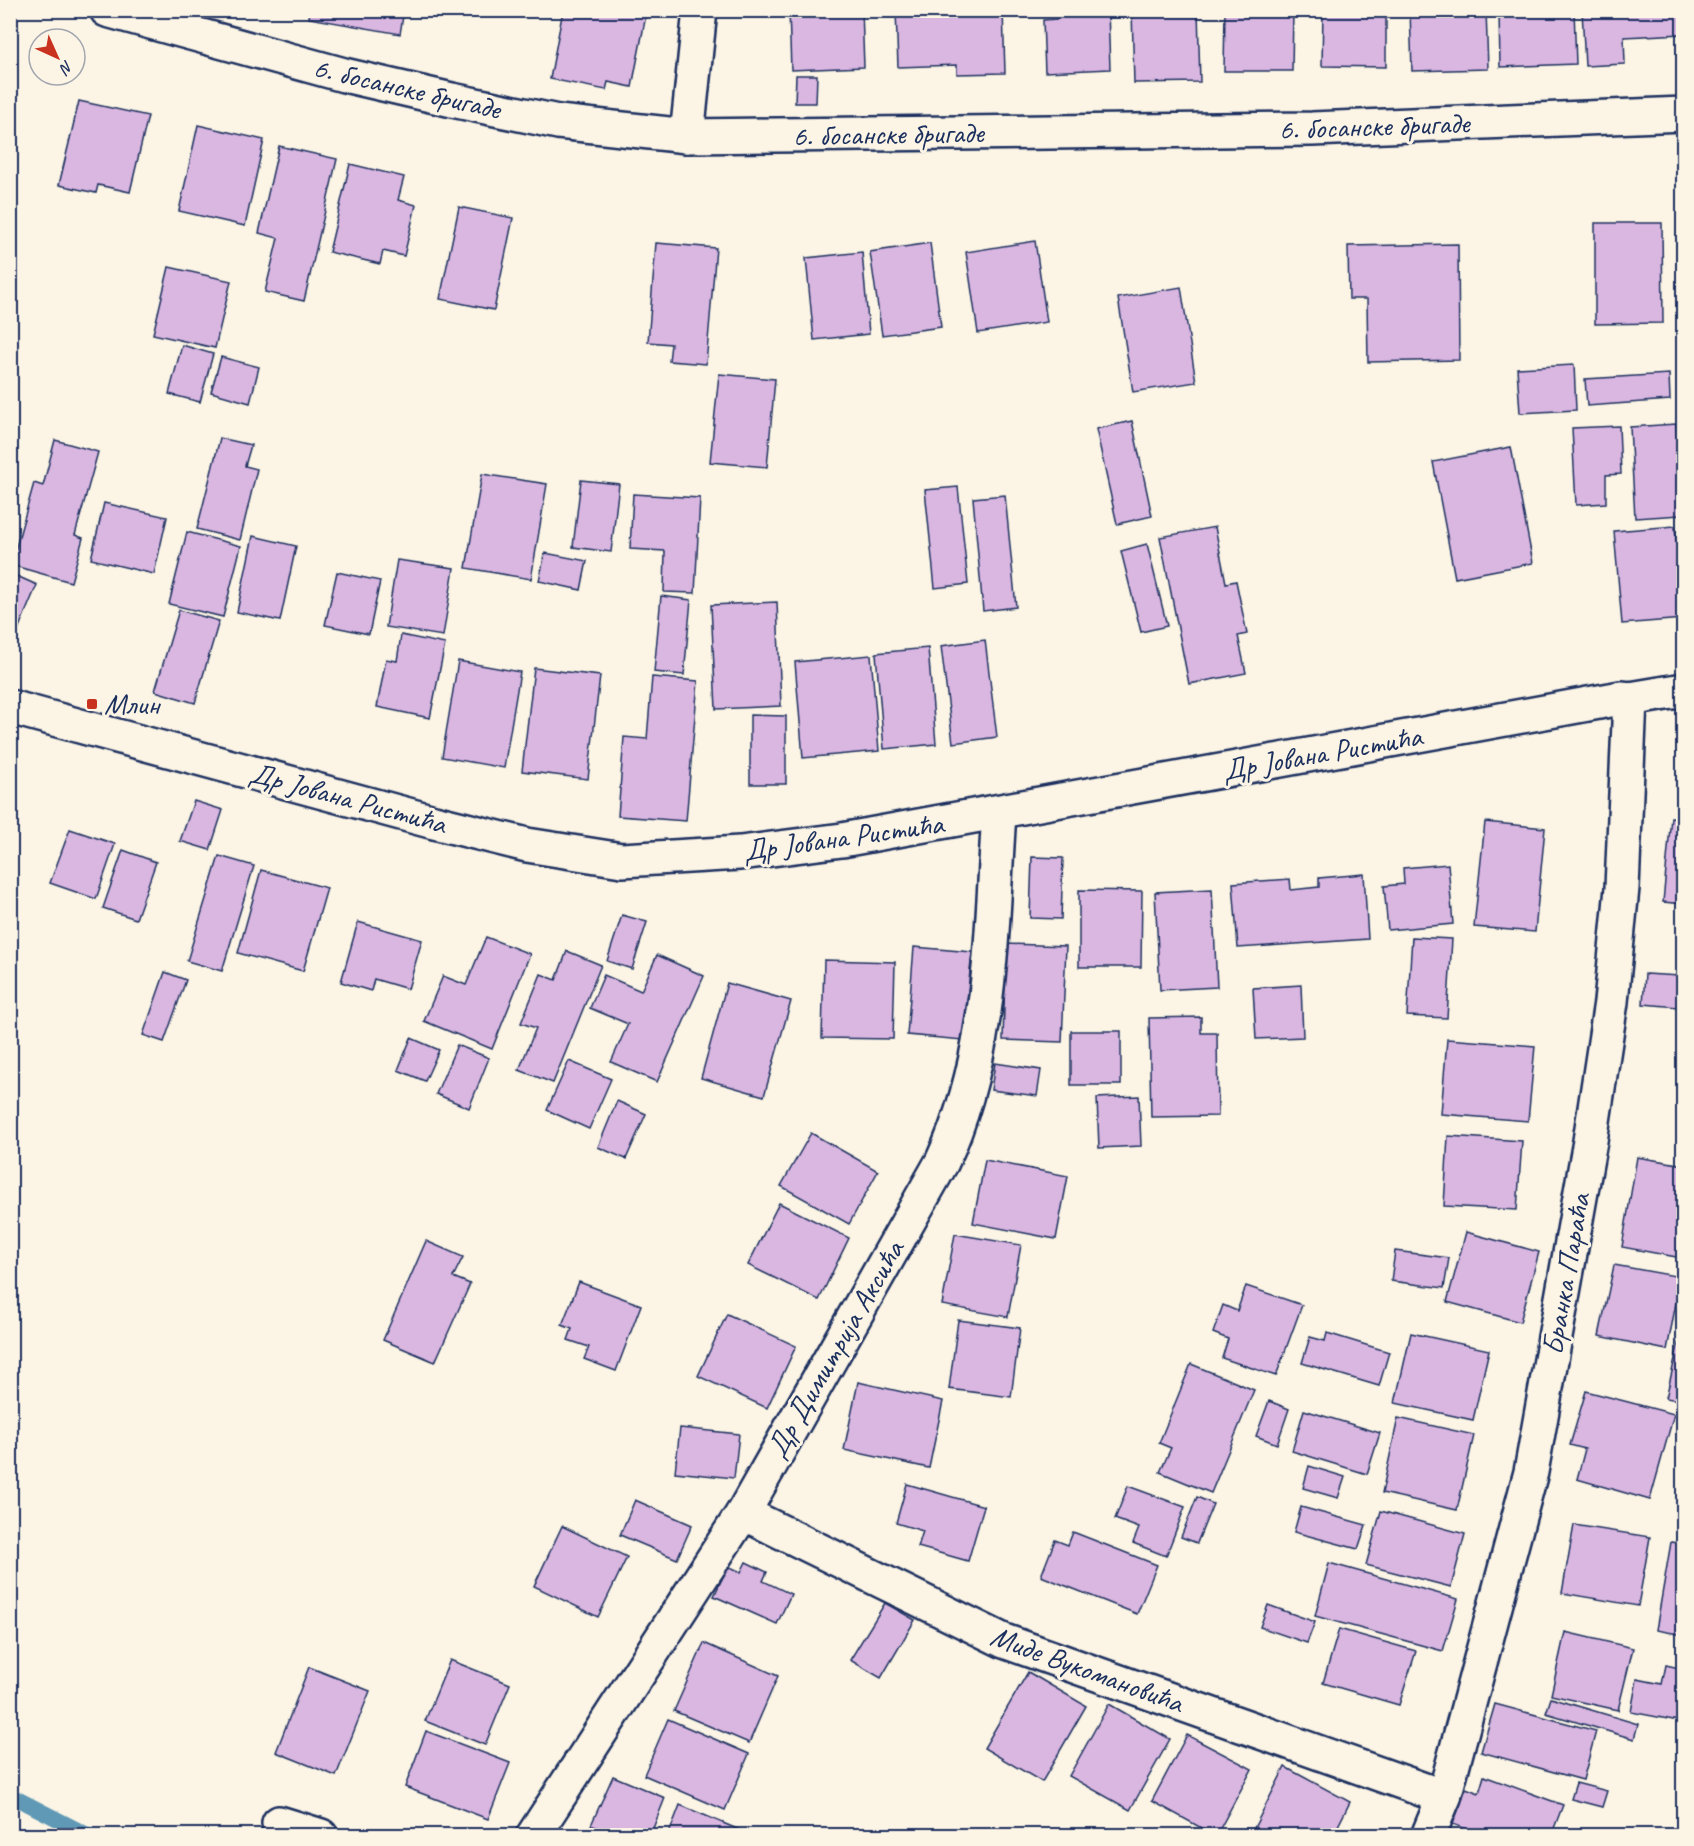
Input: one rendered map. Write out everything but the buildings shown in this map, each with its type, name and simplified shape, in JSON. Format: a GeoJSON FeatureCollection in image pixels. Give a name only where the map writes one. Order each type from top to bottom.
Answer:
{"type":"FeatureCollection","features":[{"type":"Feature","properties":{"kind":"street","name":"6. босанске бригаде"},"geometry":{"type":"LineString","coordinates":[[107,10],[344,75],[452,100],[558,122],[687,136],[1312,129],[1683,114]]}},
{"type":"Feature","properties":{"kind":"street"},"geometry":{"type":"LineString","coordinates":[[687,136],[700,10]]}},
{"type":"Feature","properties":{"kind":"street","name":"Др Јована Ристића"},"geometry":{"type":"LineString","coordinates":[[10,707],[434,822],[527,845],[622,860],[740,853],[831,842],[1597,702],[1683,690]]}},
{"type":"Feature","properties":{"kind":"street","name":"Бранка Параћа"},"geometry":{"type":"LineString","coordinates":[[1428,1836],[1444,1797],[1531,1472],[1590,1141],[1611,1002],[1622,888],[1630,699]]}},
{"type":"Feature","properties":{"kind":"street","name":"Др Димитрија Аксића"},"geometry":{"type":"LineString","coordinates":[[533,1836],[743,1513],[942,1162],[959,1126],[980,1042],[986,1003],[999,813]]}},
{"type":"Feature","properties":{"kind":"street","name":"Миде Вукомановића"},"geometry":{"type":"LineString","coordinates":[[743,1513],[1004,1641],[1444,1797]]}},
{"type":"Feature","properties":{"kind":"street"},"geometry":{"type":"LineString","coordinates":[[279,1823],[321,1836]]}},
{"type":"Feature","properties":{"kind":"waterway"},"geometry":{"type":"LineString","coordinates":[[10,1795],[90,1836]]}},
{"type":"Feature","properties":{"kind":"place","name":"Млин"},"geometry":{"type":"Point","coordinates":[92,704]}}]}
